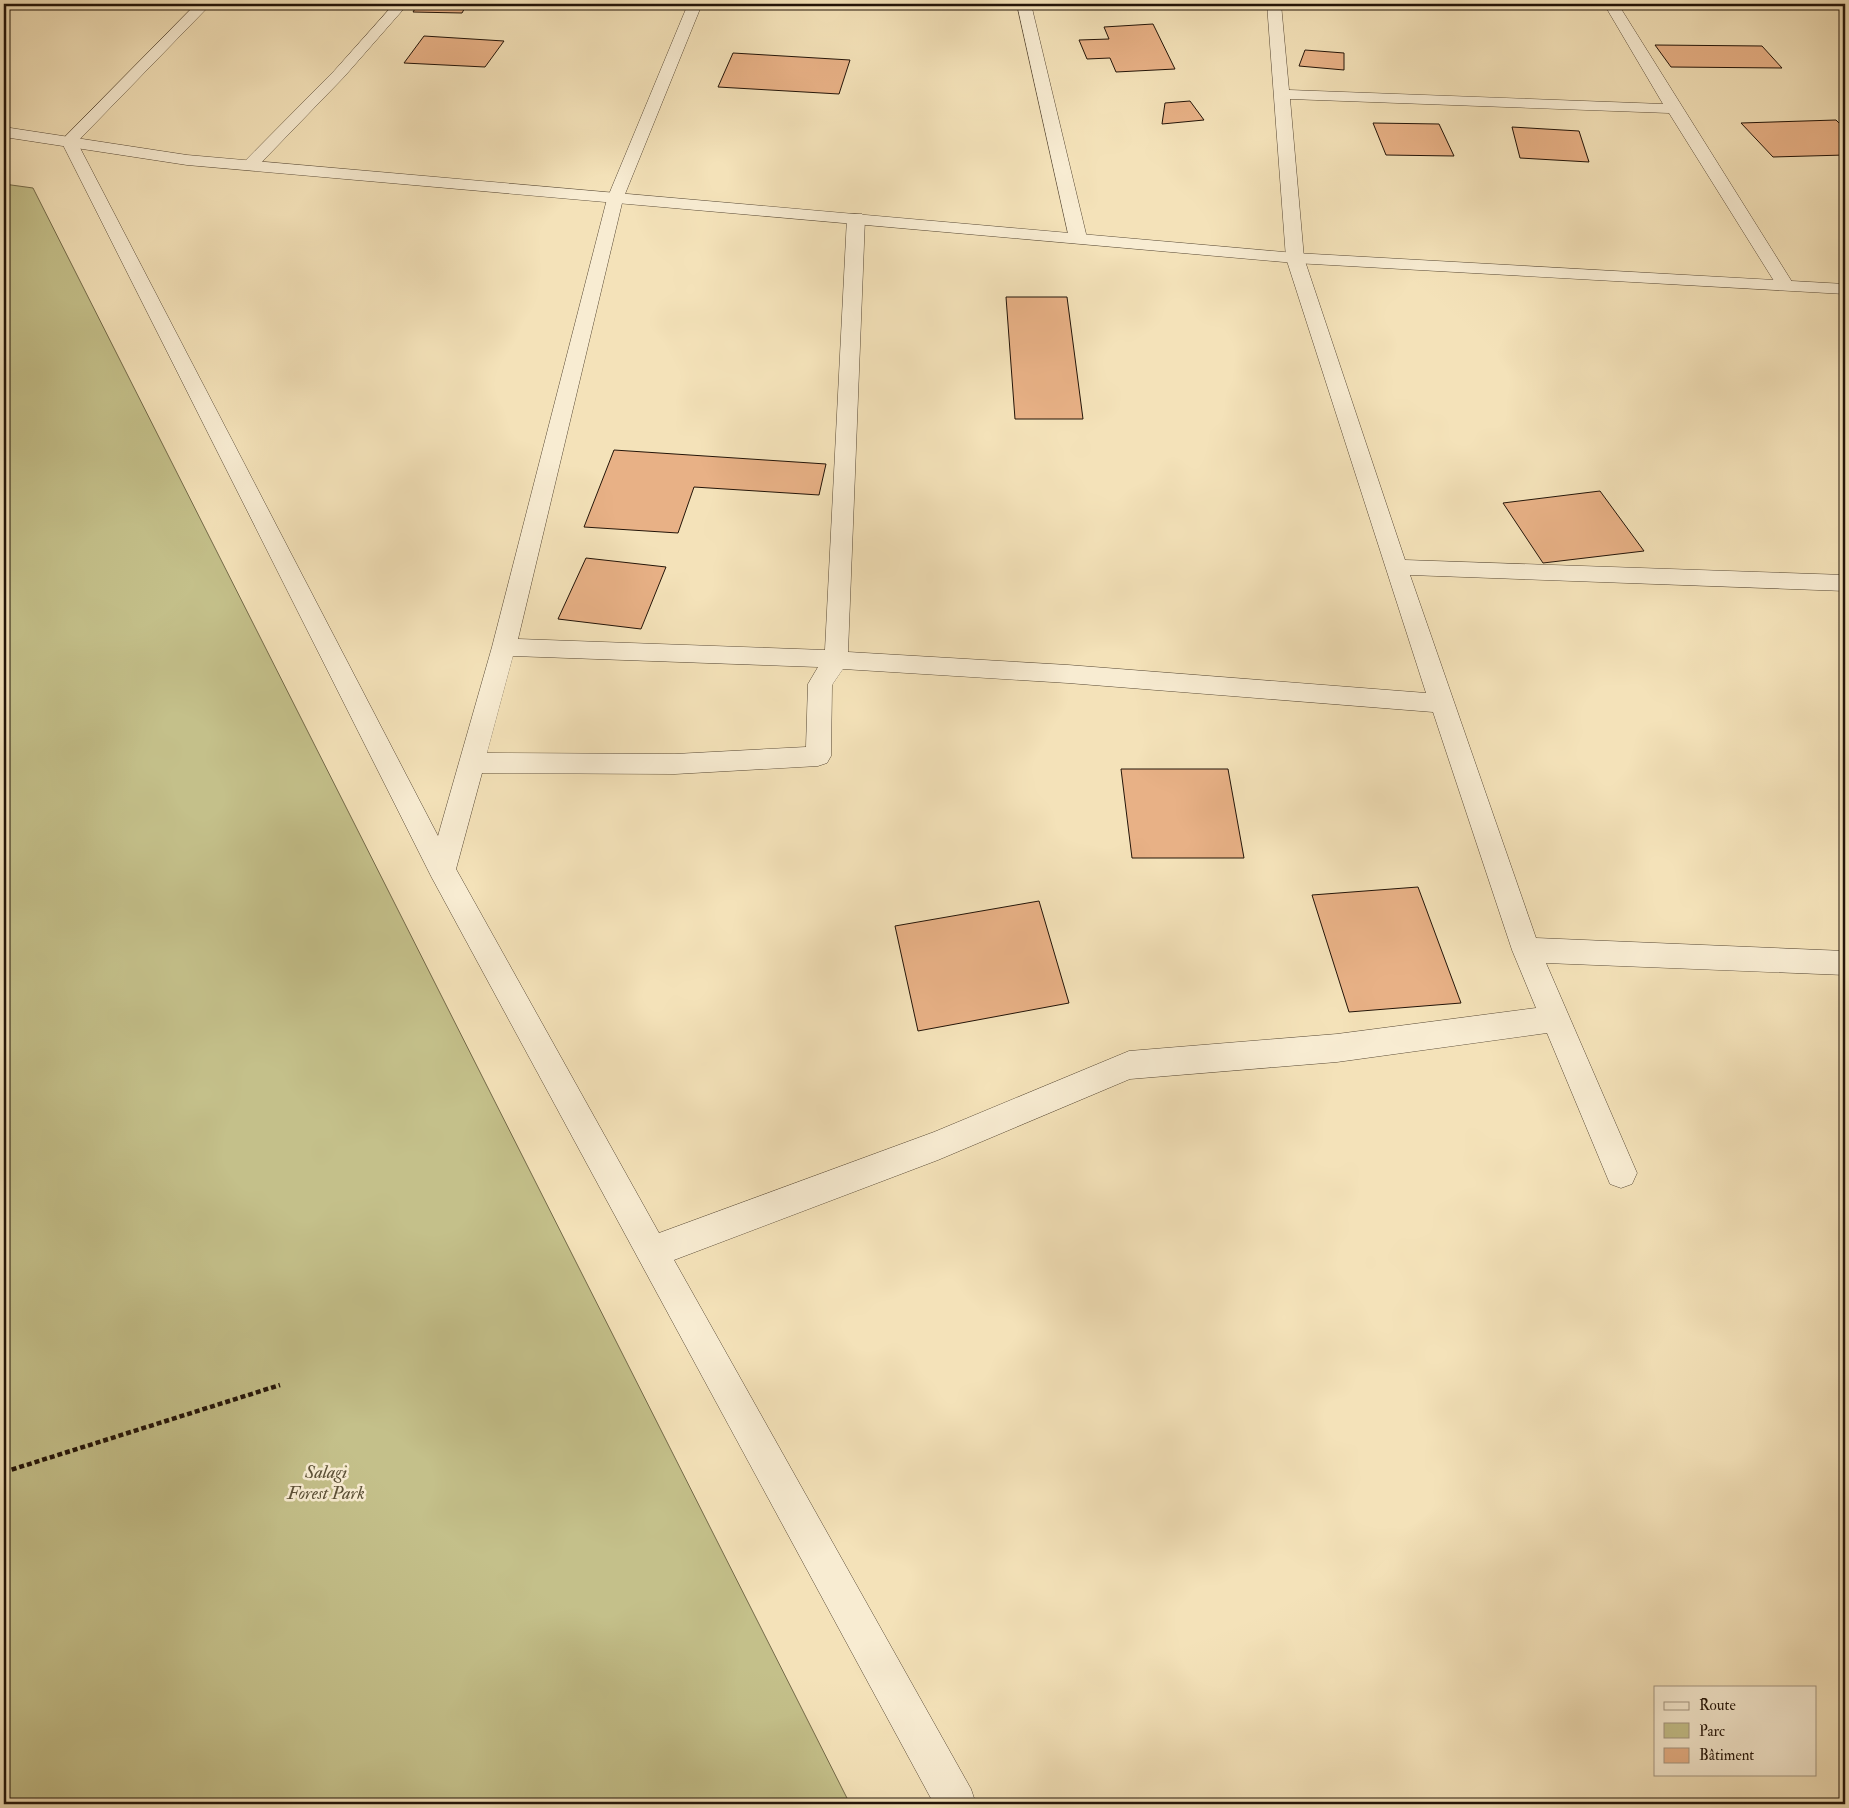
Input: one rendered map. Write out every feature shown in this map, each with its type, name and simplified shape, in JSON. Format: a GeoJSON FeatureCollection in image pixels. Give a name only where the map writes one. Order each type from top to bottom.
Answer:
{"type":"FeatureCollection","features":[{"type":"Feature","properties":{"kind":"street"},"geometry":{"type":"LineString","coordinates":[[69,141],[204,4]]}},
{"type":"Feature","properties":{"kind":"street"},"geometry":{"type":"LineString","coordinates":[[250,165],[339,74],[401,4]]}},
{"type":"Feature","properties":{"kind":"street"},"geometry":{"type":"LineString","coordinates":[[442,870],[504,647],[615,199],[695,4]]}},
{"type":"Feature","properties":{"kind":"street"},"geometry":{"type":"LineString","coordinates":[[1024,4],[1078,238]]}},
{"type":"Feature","properties":{"kind":"street"},"geometry":{"type":"LineString","coordinates":[[1274,4],[1295,258],[1396,567],[1526,950],[1621,1174]]}},
{"type":"Feature","properties":{"kind":"street"},"geometry":{"type":"LineString","coordinates":[[1611,4],[1674,110],[1785,285]]}},
{"type":"Feature","properties":{"kind":"street"},"geometry":{"type":"LineString","coordinates":[[1280,94],[1674,110]]}},
{"type":"Feature","properties":{"kind":"street"},"geometry":{"type":"LineString","coordinates":[[4,132],[187,160],[1295,258],[1845,289]]}},
{"type":"Feature","properties":{"kind":"street"},"geometry":{"type":"LineString","coordinates":[[69,141],[442,870],[956,1804]]}},
{"type":"Feature","properties":{"kind":"street"},"geometry":{"type":"LineString","coordinates":[[472,763],[676,764],[818,756],[820,684],[836,660],[856,218]]}},
{"type":"Feature","properties":{"kind":"street"},"geometry":{"type":"LineString","coordinates":[[1396,567],[1845,583]]}},
{"type":"Feature","properties":{"kind":"street"},"geometry":{"type":"LineString","coordinates":[[504,647],[836,660],[1442,703]]}},
{"type":"Feature","properties":{"kind":"street"},"geometry":{"type":"LineString","coordinates":[[1526,950],[1845,963]]}},
{"type":"Feature","properties":{"kind":"street"},"geometry":{"type":"LineString","coordinates":[[652,1252],[938,1145],[1129,1065],[1337,1048],[1555,1019]]}},
{"type":"Feature","properties":{"kind":"path"},"geometry":{"type":"LineString","coordinates":[[4,1472],[280,1385]]}},
{"type":"Feature","properties":{"kind":"green space","name":"Salagi Forest Park"},"geometry":{"type":"Polygon","coordinates":[[[4,184],[33,188],[850,1804],[4,1804],[4,184]]]}},
{"type":"Feature","properties":{"kind":"building"},"geometry":{"type":"Polygon","coordinates":[[[418,4],[467,4],[462,13],[413,12],[418,4]]]}},
{"type":"Feature","properties":{"kind":"building"},"geometry":{"type":"Polygon","coordinates":[[[1153,24],[1175,69],[1116,72],[1110,58],[1087,59],[1079,40],[1109,39],[1104,27],[1153,24]]]}},
{"type":"Feature","properties":{"kind":"building"},"geometry":{"type":"Polygon","coordinates":[[[424,36],[504,41],[485,67],[404,63],[424,36]]]}},
{"type":"Feature","properties":{"kind":"building"},"geometry":{"type":"Polygon","coordinates":[[[1655,45],[1762,46],[1782,68],[1671,67],[1655,45]]]}},
{"type":"Feature","properties":{"kind":"building"},"geometry":{"type":"Polygon","coordinates":[[[1305,50],[1344,53],[1344,70],[1299,66],[1305,50]]]}},
{"type":"Feature","properties":{"kind":"building"},"geometry":{"type":"Polygon","coordinates":[[[733,53],[850,60],[839,94],[718,87],[733,53]]]}},
{"type":"Feature","properties":{"kind":"building"},"geometry":{"type":"Polygon","coordinates":[[[1190,101],[1204,120],[1162,124],[1165,103],[1190,101]]]}},
{"type":"Feature","properties":{"kind":"building"},"geometry":{"type":"Polygon","coordinates":[[[1836,120],[1845,129],[1845,155],[1773,157],[1741,123],[1836,120]]]}},
{"type":"Feature","properties":{"kind":"building"},"geometry":{"type":"Polygon","coordinates":[[[1373,123],[1439,124],[1454,156],[1386,155],[1373,123]]]}},
{"type":"Feature","properties":{"kind":"building"},"geometry":{"type":"Polygon","coordinates":[[[1512,127],[1579,131],[1589,162],[1520,158],[1512,127]]]}},
{"type":"Feature","properties":{"kind":"building"},"geometry":{"type":"Polygon","coordinates":[[[1006,297],[1067,297],[1083,419],[1015,419],[1006,297]]]}},
{"type":"Feature","properties":{"kind":"building"},"geometry":{"type":"Polygon","coordinates":[[[614,450],[826,464],[819,495],[694,487],[678,533],[584,527],[614,450]]]}},
{"type":"Feature","properties":{"kind":"building"},"geometry":{"type":"Polygon","coordinates":[[[1600,491],[1644,551],[1543,563],[1503,503],[1600,491]]]}},
{"type":"Feature","properties":{"kind":"building"},"geometry":{"type":"Polygon","coordinates":[[[586,558],[666,567],[641,629],[558,619],[586,558]]]}},
{"type":"Feature","properties":{"kind":"building"},"geometry":{"type":"Polygon","coordinates":[[[1121,769],[1228,769],[1244,858],[1132,858],[1121,769]]]}},
{"type":"Feature","properties":{"kind":"building"},"geometry":{"type":"Polygon","coordinates":[[[1418,887],[1461,1003],[1349,1012],[1312,895],[1418,887]]]}},
{"type":"Feature","properties":{"kind":"building"},"geometry":{"type":"Polygon","coordinates":[[[1039,901],[1069,1003],[918,1031],[895,926],[1039,901]]]}}]}
